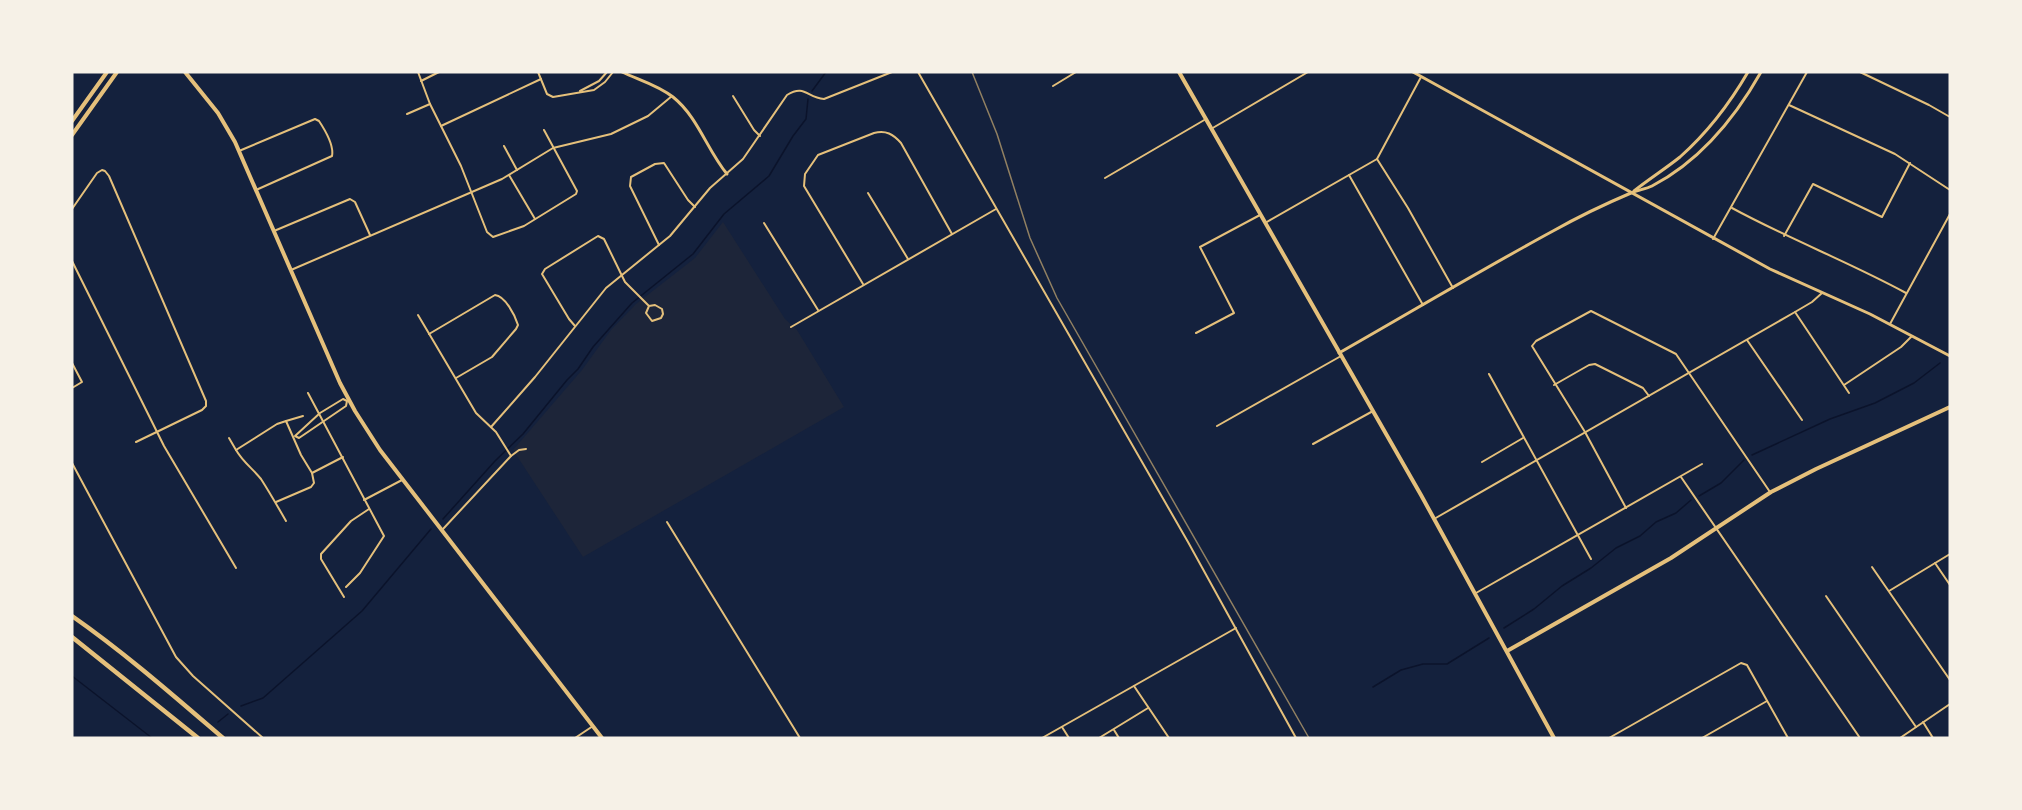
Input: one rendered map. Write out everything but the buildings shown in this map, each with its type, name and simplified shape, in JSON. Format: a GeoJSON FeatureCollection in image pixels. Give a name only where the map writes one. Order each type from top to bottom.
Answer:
{"type":"FeatureCollection","features":[{"type":"Feature","properties":{"kind":"highway"},"geometry":{"type":"LineString","coordinates":[[72,614],[223,738]]}},
{"type":"Feature","properties":{"kind":"highway"},"geometry":{"type":"LineString","coordinates":[[72,639],[198,738]]}},
{"type":"Feature","properties":{"kind":"main road"},"geometry":{"type":"LineString","coordinates":[[72,121],[107,72]]}},
{"type":"Feature","properties":{"kind":"main road"},"geometry":{"type":"LineString","coordinates":[[73,131],[117,72]]}},
{"type":"Feature","properties":{"kind":"main road"},"geometry":{"type":"LineString","coordinates":[[185,72],[218,113],[240,151],[348,401],[403,480],[602,738]]}},
{"type":"Feature","properties":{"kind":"main road"},"geometry":{"type":"LineString","coordinates":[[1179,72],[1434,519],[1554,738]]}},
{"type":"Feature","properties":{"kind":"main road"},"geometry":{"type":"LineString","coordinates":[[1507,651],[1652,569],[1771,492],[1950,407]]}},
{"type":"Feature","properties":{"kind":"street"},"geometry":{"type":"LineString","coordinates":[[418,72],[487,232],[493,237],[536,219],[576,194],[577,190],[544,130]]}},
{"type":"Feature","properties":{"kind":"street"},"geometry":{"type":"LineString","coordinates":[[421,81],[440,72]]}},
{"type":"Feature","properties":{"kind":"street"},"geometry":{"type":"LineString","coordinates":[[538,72],[549,96],[589,91],[598,87],[613,72]]}},
{"type":"Feature","properties":{"kind":"street"},"geometry":{"type":"LineString","coordinates":[[580,91],[599,81],[607,72]]}},
{"type":"Feature","properties":{"kind":"street"},"geometry":{"type":"LineString","coordinates":[[622,72],[672,96],[687,111],[727,174]]}},
{"type":"Feature","properties":{"kind":"street"},"geometry":{"type":"LineString","coordinates":[[491,427],[535,377],[606,288],[674,232],[710,188],[743,159],[782,100],[790,93],[802,90],[819,99],[824,99],[892,72]]}},
{"type":"Feature","properties":{"kind":"street"},"geometry":{"type":"LineString","coordinates":[[918,72],[1236,628],[1296,738]]}},
{"type":"Feature","properties":{"kind":"street"},"geometry":{"type":"LineString","coordinates":[[1053,86],[1076,72]]}},
{"type":"Feature","properties":{"kind":"street"},"geometry":{"type":"LineString","coordinates":[[1211,129],[1308,72]]}},
{"type":"Feature","properties":{"kind":"street"},"geometry":{"type":"LineString","coordinates":[[1413,72],[1770,269],[1890,324],[1950,356]]}},
{"type":"Feature","properties":{"kind":"street"},"geometry":{"type":"LineString","coordinates":[[1633,192],[1678,158],[1698,139],[1728,102],[1748,72]]}},
{"type":"Feature","properties":{"kind":"street"},"geometry":{"type":"LineString","coordinates":[[1217,426],[1554,230],[1633,192],[1654,185],[1684,165],[1703,148],[1734,114],[1761,72]]}},
{"type":"Feature","properties":{"kind":"street"},"geometry":{"type":"LineString","coordinates":[[1713,238],[1808,72]]}},
{"type":"Feature","properties":{"kind":"street"},"geometry":{"type":"LineString","coordinates":[[1860,72],[1950,117]]}},
{"type":"Feature","properties":{"kind":"street"},"geometry":{"type":"LineString","coordinates":[[1265,224],[1377,159],[1421,77]]}},
{"type":"Feature","properties":{"kind":"street"},"geometry":{"type":"LineString","coordinates":[[441,126],[542,79]]}},
{"type":"Feature","properties":{"kind":"street"},"geometry":{"type":"LineString","coordinates":[[291,270],[509,175],[553,148],[611,134],[648,116],[672,96]]}},
{"type":"Feature","properties":{"kind":"street"},"geometry":{"type":"LineString","coordinates":[[733,96],[760,136]]}},
{"type":"Feature","properties":{"kind":"street"},"geometry":{"type":"LineString","coordinates":[[407,114],[430,104]]}},
{"type":"Feature","properties":{"kind":"street"},"geometry":{"type":"LineString","coordinates":[[1789,105],[1910,163],[1950,190]]}},
{"type":"Feature","properties":{"kind":"street"},"geometry":{"type":"LineString","coordinates":[[240,151],[315,119],[320,121],[333,151],[330,158],[256,190]]}},
{"type":"Feature","properties":{"kind":"street"},"geometry":{"type":"LineString","coordinates":[[1105,178],[1206,119]]}},
{"type":"Feature","properties":{"kind":"street"},"geometry":{"type":"LineString","coordinates":[[863,284],[804,186],[805,174],[818,155],[874,133],[891,134],[901,143],[952,234]]}},
{"type":"Feature","properties":{"kind":"street"},"geometry":{"type":"LineString","coordinates":[[504,146],[518,170]]}},
{"type":"Feature","properties":{"kind":"street"},"geometry":{"type":"LineString","coordinates":[[1377,159],[1408,208],[1453,288]]}},
{"type":"Feature","properties":{"kind":"street"},"geometry":{"type":"LineString","coordinates":[[659,245],[630,186],[631,177],[655,164],[664,163],[687,200],[695,207]]}},
{"type":"Feature","properties":{"kind":"street"},"geometry":{"type":"LineString","coordinates":[[1784,236],[1813,184],[1882,217],[1910,163]]}},
{"type":"Feature","properties":{"kind":"street"},"geometry":{"type":"LineString","coordinates":[[72,209],[97,173],[105,171],[110,176],[206,401],[206,406],[202,410],[136,441]]}},
{"type":"Feature","properties":{"kind":"street"},"geometry":{"type":"LineString","coordinates":[[509,175],[536,219]]}},
{"type":"Feature","properties":{"kind":"street"},"geometry":{"type":"LineString","coordinates":[[1349,176],[1423,305]]}},
{"type":"Feature","properties":{"kind":"street"},"geometry":{"type":"LineString","coordinates":[[868,193],[908,259]]}},
{"type":"Feature","properties":{"kind":"street"},"geometry":{"type":"LineString","coordinates":[[274,231],[350,199],[355,202],[370,235]]}},
{"type":"Feature","properties":{"kind":"street"},"geometry":{"type":"LineString","coordinates":[[72,200],[76,203]]}},
{"type":"Feature","properties":{"kind":"street"},"geometry":{"type":"LineString","coordinates":[[790,327],[996,208]]}},
{"type":"Feature","properties":{"kind":"street"},"geometry":{"type":"LineString","coordinates":[[1732,208],[1784,236],[1868,272],[1906,293]]}},
{"type":"Feature","properties":{"kind":"street"},"geometry":{"type":"LineString","coordinates":[[1196,333],[1234,313],[1200,247],[1260,214]]}},
{"type":"Feature","properties":{"kind":"street"},"geometry":{"type":"LineString","coordinates":[[1890,324],[1950,214]]}},
{"type":"Feature","properties":{"kind":"street"},"geometry":{"type":"LineString","coordinates":[[764,223],[818,310]]}},
{"type":"Feature","properties":{"kind":"street"},"geometry":{"type":"LineString","coordinates":[[575,326],[544,278],[543,271],[593,238],[600,236],[622,276],[649,306]]}},
{"type":"Feature","properties":{"kind":"street"},"geometry":{"type":"LineString","coordinates":[[72,261],[176,469],[236,568]]}},
{"type":"Feature","properties":{"kind":"street"},"geometry":{"type":"LineString","coordinates":[[1434,519],[1795,312],[1812,302],[1822,292]]}},
{"type":"Feature","properties":{"kind":"street"},"geometry":{"type":"LineString","coordinates":[[429,334],[497,294],[516,320],[518,325],[516,329],[492,357],[456,378]]}},
{"type":"Feature","properties":{"kind":"street"},"geometry":{"type":"LineString","coordinates":[[655,305],[662,309],[661,318],[652,321],[646,313],[649,306],[655,305]]}},
{"type":"Feature","properties":{"kind":"street"},"geometry":{"type":"LineString","coordinates":[[1626,508],[1585,432],[1554,385],[1532,345],[1591,310],[1673,352],[1771,492]]}},
{"type":"Feature","properties":{"kind":"street"},"geometry":{"type":"LineString","coordinates":[[1795,312],[1849,393]]}},
{"type":"Feature","properties":{"kind":"street"},"geometry":{"type":"LineString","coordinates":[[418,315],[476,413],[491,427],[511,456]]}},
{"type":"Feature","properties":{"kind":"street"},"geometry":{"type":"LineString","coordinates":[[1844,385],[1901,346],[1912,335]]}},
{"type":"Feature","properties":{"kind":"street"},"geometry":{"type":"LineString","coordinates":[[1746,340],[1802,420]]}},
{"type":"Feature","properties":{"kind":"street"},"geometry":{"type":"LineString","coordinates":[[72,363],[82,382],[72,388]]}},
{"type":"Feature","properties":{"kind":"street"},"geometry":{"type":"LineString","coordinates":[[1554,385],[1589,364],[1595,364],[1643,388],[1649,396]]}},
{"type":"Feature","properties":{"kind":"street"},"geometry":{"type":"LineString","coordinates":[[1489,374],[1591,560]]}},
{"type":"Feature","properties":{"kind":"street"},"geometry":{"type":"LineString","coordinates":[[308,393],[384,537],[360,573],[346,587]]}},
{"type":"Feature","properties":{"kind":"street"},"geometry":{"type":"LineString","coordinates":[[343,399],[348,401],[346,406],[336,414],[316,425],[305,435],[299,438],[295,436],[320,413],[343,399]]}},
{"type":"Feature","properties":{"kind":"street"},"geometry":{"type":"LineString","coordinates":[[328,408],[329,412],[336,414]]}},
{"type":"Feature","properties":{"kind":"street"},"geometry":{"type":"LineString","coordinates":[[1313,444],[1373,411]]}},
{"type":"Feature","properties":{"kind":"street"},"geometry":{"type":"LineString","coordinates":[[236,450],[276,424],[303,416]]}},
{"type":"Feature","properties":{"kind":"street"},"geometry":{"type":"LineString","coordinates":[[276,502],[311,487],[314,483],[312,473],[286,421]]}},
{"type":"Feature","properties":{"kind":"street"},"geometry":{"type":"LineString","coordinates":[[1482,462],[1524,437]]}},
{"type":"Feature","properties":{"kind":"street"},"geometry":{"type":"LineString","coordinates":[[229,438],[245,464],[260,479],[276,502],[286,522]]}},
{"type":"Feature","properties":{"kind":"street"},"geometry":{"type":"LineString","coordinates":[[442,531],[511,456],[519,450],[526,449]]}},
{"type":"Feature","properties":{"kind":"street"},"geometry":{"type":"LineString","coordinates":[[312,473],[343,457]]}},
{"type":"Feature","properties":{"kind":"street"},"geometry":{"type":"LineString","coordinates":[[72,463],[176,657],[193,676],[263,738]]}},
{"type":"Feature","properties":{"kind":"street"},"geometry":{"type":"LineString","coordinates":[[1476,594],[1702,464]]}},
{"type":"Feature","properties":{"kind":"street"},"geometry":{"type":"LineString","coordinates":[[1681,477],[1860,738]]}},
{"type":"Feature","properties":{"kind":"street"},"geometry":{"type":"LineString","coordinates":[[364,500],[403,480]]}},
{"type":"Feature","properties":{"kind":"street"},"geometry":{"type":"LineString","coordinates":[[344,597],[321,559],[321,554],[351,521],[369,509]]}},
{"type":"Feature","properties":{"kind":"street"},"geometry":{"type":"LineString","coordinates":[[667,522],[800,738]]}},
{"type":"Feature","properties":{"kind":"street"},"geometry":{"type":"LineString","coordinates":[[1889,591],[1950,554]]}},
{"type":"Feature","properties":{"kind":"street"},"geometry":{"type":"LineString","coordinates":[[1935,563],[1950,585]]}},
{"type":"Feature","properties":{"kind":"street"},"geometry":{"type":"LineString","coordinates":[[1872,567],[1950,680]]}},
{"type":"Feature","properties":{"kind":"street"},"geometry":{"type":"LineString","coordinates":[[1826,596],[1916,727]]}},
{"type":"Feature","properties":{"kind":"street"},"geometry":{"type":"LineString","coordinates":[[1042,738],[1236,628]]}},
{"type":"Feature","properties":{"kind":"street"},"geometry":{"type":"LineString","coordinates":[[1609,738],[1739,663],[1746,665],[1788,738]]}},
{"type":"Feature","properties":{"kind":"street"},"geometry":{"type":"LineString","coordinates":[[1134,686],[1169,738]]}},
{"type":"Feature","properties":{"kind":"street"},"geometry":{"type":"LineString","coordinates":[[1702,738],[1767,701]]}},
{"type":"Feature","properties":{"kind":"street"},"geometry":{"type":"LineString","coordinates":[[1900,738],[1950,704]]}},
{"type":"Feature","properties":{"kind":"street"},"geometry":{"type":"LineString","coordinates":[[1099,738],[1149,707]]}},
{"type":"Feature","properties":{"kind":"street"},"geometry":{"type":"LineString","coordinates":[[1923,722],[1933,738]]}},
{"type":"Feature","properties":{"kind":"street"},"geometry":{"type":"LineString","coordinates":[[575,738],[593,726]]}},
{"type":"Feature","properties":{"kind":"street"},"geometry":{"type":"LineString","coordinates":[[1062,727],[1069,738]]}},
{"type":"Feature","properties":{"kind":"street"},"geometry":{"type":"LineString","coordinates":[[1113,729],[1119,738]]}},
{"type":"Feature","properties":{"kind":"shaded area"},"geometry":{"type":"Polygon","coordinates":[[[723,222],[785,319],[797,330],[844,407],[583,557],[513,450],[582,370],[611,330],[636,304],[695,258],[723,222]]]}},
{"type":"Feature","properties":{"kind":"waterway"},"geometry":{"type":"LineString","coordinates":[[812,91],[826,72]]}},
{"type":"Feature","properties":{"kind":"waterway"},"geometry":{"type":"LineString","coordinates":[[443,519],[495,461],[523,434],[578,369],[593,347],[632,303],[693,254],[724,214],[769,176],[806,119],[808,99]]}},
{"type":"Feature","properties":{"kind":"waterway"},"geometry":{"type":"LineString","coordinates":[[1752,455],[1830,419],[1875,403],[1914,383],[1940,363]]}},
{"type":"Feature","properties":{"kind":"waterway"},"geometry":{"type":"LineString","coordinates":[[1699,496],[1721,483],[1744,460]]}},
{"type":"Feature","properties":{"kind":"waterway"},"geometry":{"type":"LineString","coordinates":[[1504,628],[1534,609],[1616,548],[1640,536],[1656,522],[1676,513],[1691,500]]}},
{"type":"Feature","properties":{"kind":"waterway"},"geometry":{"type":"LineString","coordinates":[[241,706],[263,698],[362,611],[431,529]]}},
{"type":"Feature","properties":{"kind":"waterway"},"geometry":{"type":"LineString","coordinates":[[1373,687],[1401,670],[1423,664],[1447,664],[1489,638]]}},
{"type":"Feature","properties":{"kind":"waterway"},"geometry":{"type":"LineString","coordinates":[[72,676],[152,738]]}},
{"type":"Feature","properties":{"kind":"waterway"},"geometry":{"type":"LineString","coordinates":[[218,722],[228,714]]}},
{"type":"Feature","properties":{"kind":"railway"},"geometry":{"type":"LineString","coordinates":[[972,72],[997,134],[1030,238],[1057,298],[1309,738]]}}]}
